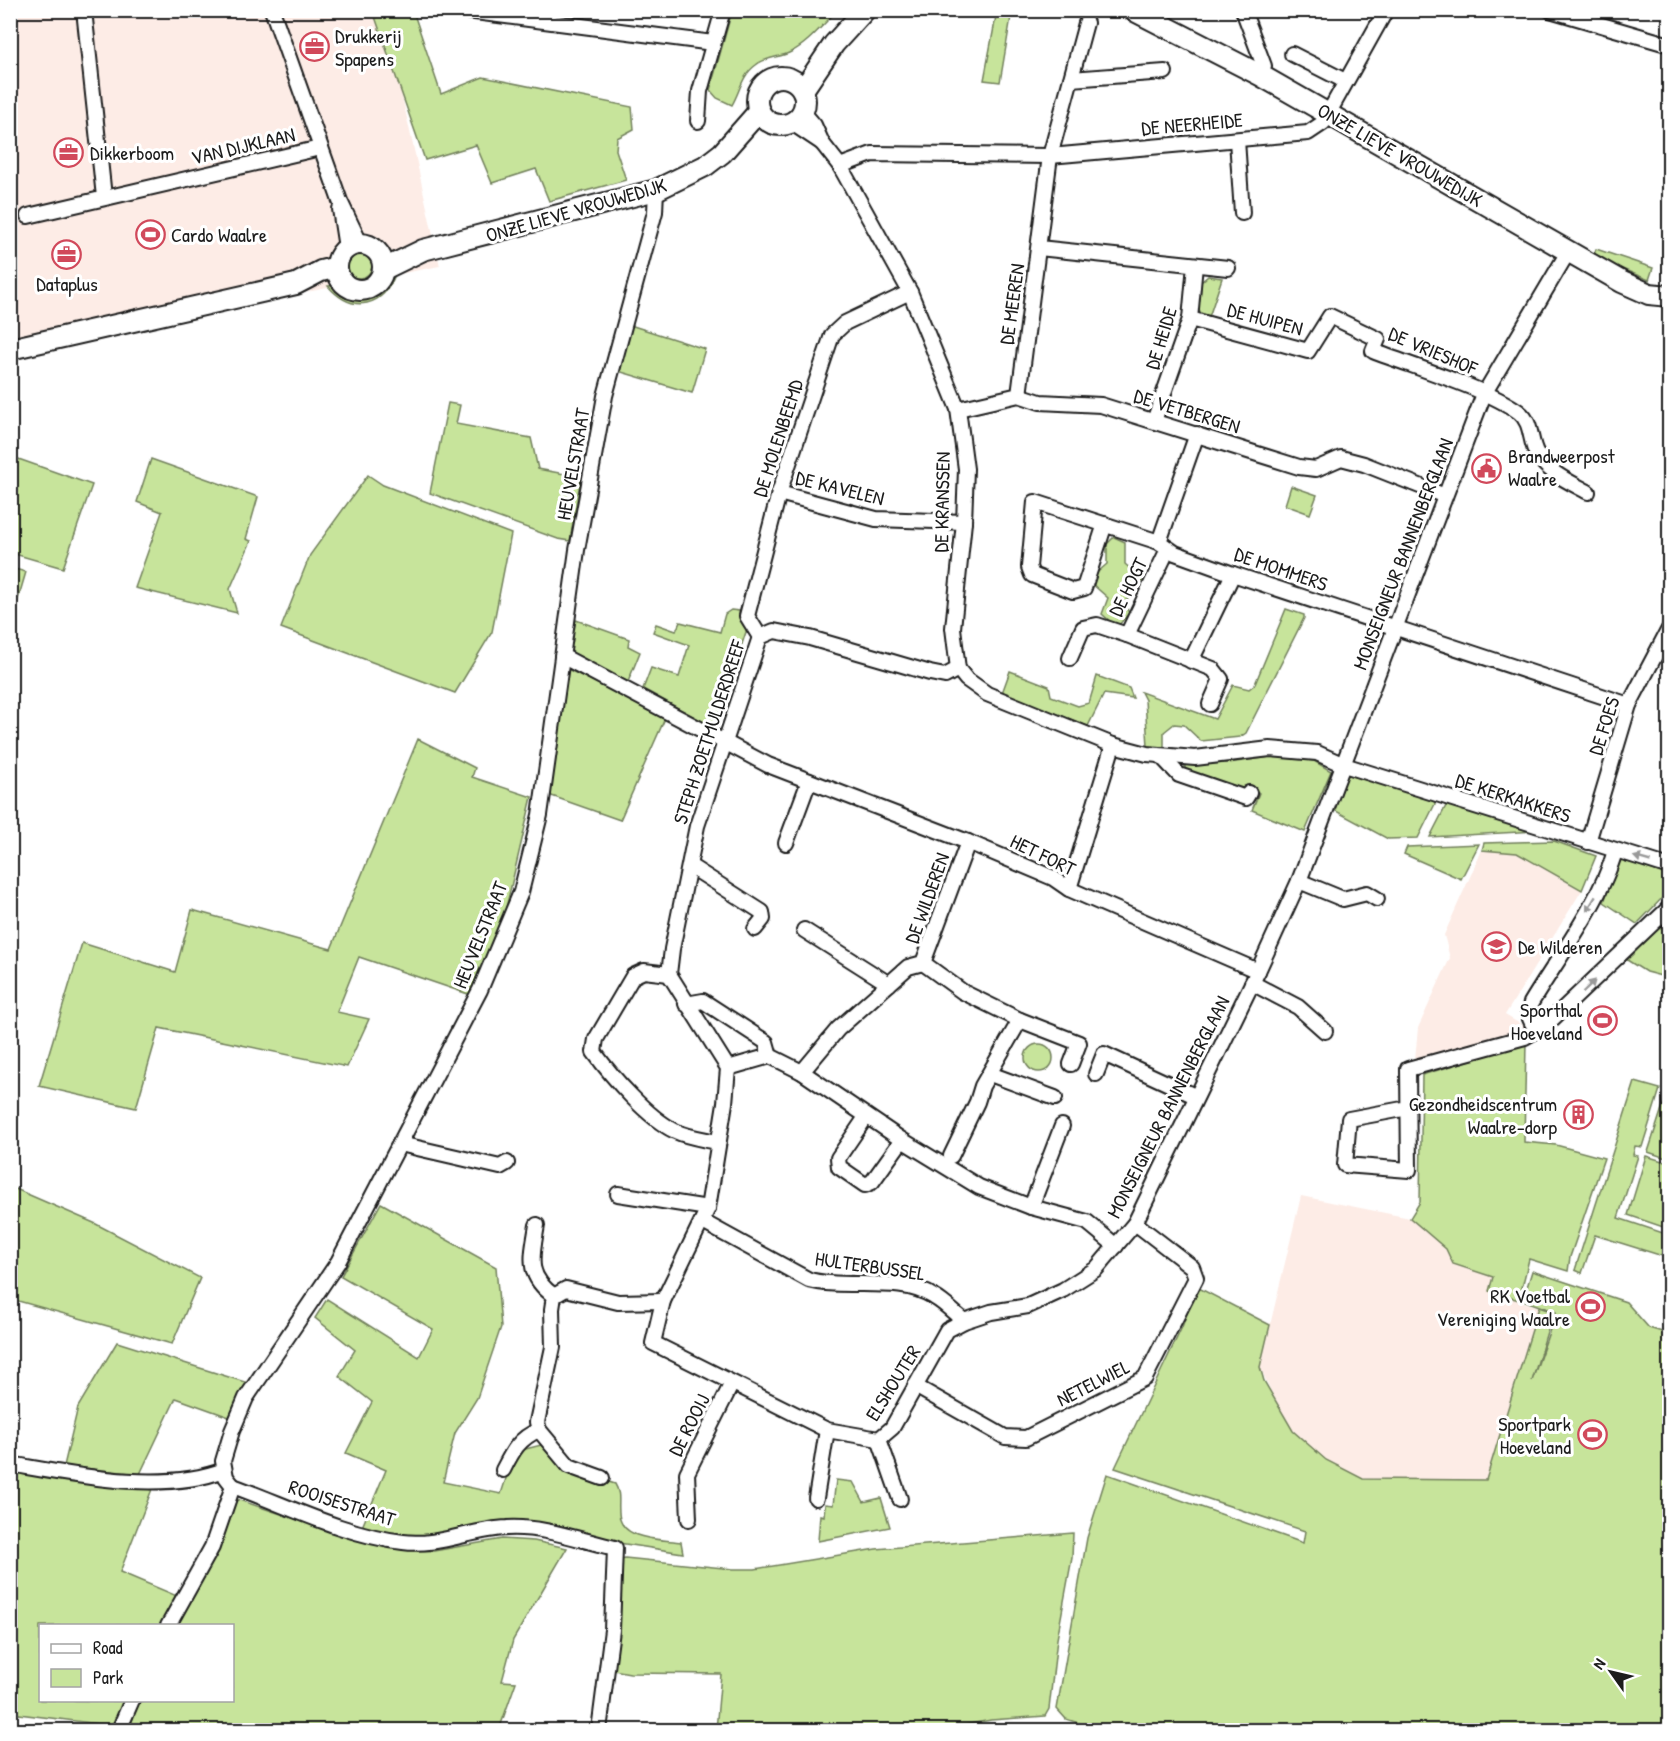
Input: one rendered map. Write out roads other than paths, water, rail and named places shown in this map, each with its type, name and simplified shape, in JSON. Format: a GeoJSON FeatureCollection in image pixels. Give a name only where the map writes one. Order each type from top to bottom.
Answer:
{"type":"FeatureCollection","features":[{"type":"Feature","properties":{"kind":"main road"},"geometry":{"type":"LineString","coordinates":[[797,85],[817,54],[834,44],[865,10]]}},
{"type":"Feature","properties":{"kind":"main road","name":"ONZE LIEVE VROUWEDIJK"},"geometry":{"type":"LineString","coordinates":[[1133,10],[1260,75],[1568,252],[1649,294],[1669,296]]}},
{"type":"Feature","properties":{"kind":"main road"},"geometry":{"type":"LineString","coordinates":[[775,78],[797,85],[805,97],[797,118],[785,125],[765,117],[758,95],[762,88],[775,78]]}},
{"type":"Feature","properties":{"kind":"main road","name":"ONZE LIEVE VROUWEDIJK"},"geometry":{"type":"LineString","coordinates":[[382,261],[396,249],[423,250],[656,190],[705,166],[722,153],[741,145],[765,117]]}},
{"type":"Feature","properties":{"kind":"main road"},"geometry":{"type":"LineString","coordinates":[[368,244],[382,261],[377,283],[363,290],[347,286],[339,274],[341,253],[353,246],[368,244]]}},
{"type":"Feature","properties":{"kind":"main road"},"geometry":{"type":"LineString","coordinates":[[10,349],[296,284],[321,271],[339,274]]}},
{"type":"Feature","properties":{"kind":"street"},"geometry":{"type":"LineString","coordinates":[[84,10],[104,197]]}},
{"type":"Feature","properties":{"kind":"street","name":"VAN DIJKLAAN"},"geometry":{"type":"LineString","coordinates":[[272,10],[340,201],[353,246]]}},
{"type":"Feature","properties":{"kind":"street"},"geometry":{"type":"LineString","coordinates":[[459,10],[713,43]]}},
{"type":"Feature","properties":{"kind":"street"},"geometry":{"type":"LineString","coordinates":[[698,121],[697,104],[723,10]]}},
{"type":"Feature","properties":{"kind":"street"},"geometry":{"type":"LineString","coordinates":[[1243,10],[1264,66],[1260,75]]}},
{"type":"Feature","properties":{"kind":"street"},"geometry":{"type":"LineString","coordinates":[[1328,114],[1386,10]]}},
{"type":"Feature","properties":{"kind":"street"},"geometry":{"type":"LineString","coordinates":[[1550,10],[1582,15],[1670,45]]}},
{"type":"Feature","properties":{"kind":"street"},"geometry":{"type":"LineString","coordinates":[[1050,156],[1086,23]]}},
{"type":"Feature","properties":{"kind":"street","name":"ONZE LIEVE VROUWEDIJK"},"geometry":{"type":"LineString","coordinates":[[1292,54],[1345,81]]}},
{"type":"Feature","properties":{"kind":"street"},"geometry":{"type":"LineString","coordinates":[[1071,79],[1165,72]]}},
{"type":"Feature","properties":{"kind":"street","name":"DE NEERHEIDE"},"geometry":{"type":"LineString","coordinates":[[840,166],[872,154],[1050,156],[1308,133],[1323,123],[1328,114]]}},
{"type":"Feature","properties":{"kind":"street","name":"DE KRANSSEN"},"geometry":{"type":"LineString","coordinates":[[797,118],[814,125],[822,143],[840,166],[910,292],[958,410],[966,469],[964,522],[954,628],[958,669]]}},
{"type":"Feature","properties":{"kind":"street"},"geometry":{"type":"LineString","coordinates":[[1237,140],[1242,213]]}},
{"type":"Feature","properties":{"kind":"street","name":"VAN DIJKLAAN"},"geometry":{"type":"LineString","coordinates":[[28,216],[320,148]]}},
{"type":"Feature","properties":{"kind":"street","name":"DE MEEREN"},"geometry":{"type":"LineString","coordinates":[[1019,395],[1050,156]]}},
{"type":"Feature","properties":{"kind":"street","name":"HEUVELSTRAAT"},"geometry":{"type":"LineString","coordinates":[[224,1470],[223,1461],[232,1431],[246,1398],[338,1262],[480,990],[521,892],[540,815],[577,550],[605,396],[655,212],[656,190]]}},
{"type":"Feature","properties":{"kind":"street"},"geometry":{"type":"LineString","coordinates":[[1039,248],[1228,268]]}},
{"type":"Feature","properties":{"kind":"street","name":"MONSEIGNEUR BANNENBERGLAAN"},"geometry":{"type":"LineString","coordinates":[[1116,1246],[1135,1223],[1255,977],[1299,881],[1484,394],[1568,252]]}},
{"type":"Feature","properties":{"kind":"street","name":"DE HEIDE"},"geometry":{"type":"LineString","coordinates":[[1154,421],[1190,318],[1195,265]]}},
{"type":"Feature","properties":{"kind":"street","name":"DE MOLENBEEMD"},"geometry":{"type":"LineString","coordinates":[[760,638],[747,616],[779,493],[832,335],[845,323],[910,292]]}},
{"type":"Feature","properties":{"kind":"street","name":"DE HUIPEN"},"geometry":{"type":"LineString","coordinates":[[1190,318],[1308,351],[1330,316],[1378,339]]}},
{"type":"Feature","properties":{"kind":"street","name":"DE VRIESHOF"},"geometry":{"type":"LineString","coordinates":[[1378,339],[1373,351],[1484,394]]}},
{"type":"Feature","properties":{"kind":"street"},"geometry":{"type":"LineString","coordinates":[[1484,394],[1520,413],[1528,423],[1535,452],[1547,467],[1588,492]]}},
{"type":"Feature","properties":{"kind":"street"},"geometry":{"type":"LineString","coordinates":[[958,410],[1019,395]]}},
{"type":"Feature","properties":{"kind":"street","name":"DE VETBERGEN"},"geometry":{"type":"LineString","coordinates":[[1019,395],[1040,402],[1101,405],[1299,467],[1316,469],[1341,458],[1364,464],[1445,496]]}},
{"type":"Feature","properties":{"kind":"street","name":"DE HOGT"},"geometry":{"type":"LineString","coordinates":[[1070,658],[1083,628],[1097,625],[1127,635],[1164,545],[1197,434]]}},
{"type":"Feature","properties":{"kind":"street","name":"DE KAVELEN"},"geometry":{"type":"LineString","coordinates":[[779,493],[876,519],[964,522]]}},
{"type":"Feature","properties":{"kind":"street","name":"DE MOMMERS"},"geometry":{"type":"LineString","coordinates":[[1105,524],[1084,588],[1073,591],[1032,575],[1029,567],[1035,502],[1095,523],[1105,524],[1164,545],[1233,574],[1629,705]]}},
{"type":"Feature","properties":{"kind":"street"},"geometry":{"type":"LineString","coordinates":[[1191,661],[1233,574]]}},
{"type":"Feature","properties":{"kind":"street","name":"DE FOES"},"geometry":{"type":"LineString","coordinates":[[1588,842],[1629,705],[1670,627]]}},
{"type":"Feature","properties":{"kind":"street","name":"STEPH ZOETMULDERDREEF"},"geometry":{"type":"LineString","coordinates":[[669,974],[697,826],[760,638],[774,631],[810,638],[930,674],[945,676],[958,669]]}},
{"type":"Feature","properties":{"kind":"street"},"geometry":{"type":"LineString","coordinates":[[1127,635],[1213,669],[1221,679],[1210,704]]}},
{"type":"Feature","properties":{"kind":"street","name":"HET FORT"},"geometry":{"type":"LineString","coordinates":[[562,656],[768,765],[968,842],[1053,878],[1069,889],[1255,977]]}},
{"type":"Feature","properties":{"kind":"street"},"geometry":{"type":"LineString","coordinates":[[958,669],[966,679],[987,694],[1113,745],[1162,757],[1195,758],[1270,749],[1317,753],[1344,765]]}},
{"type":"Feature","properties":{"kind":"street"},"geometry":{"type":"LineString","coordinates":[[1069,889],[1113,745]]}},
{"type":"Feature","properties":{"kind":"street"},"geometry":{"type":"LineString","coordinates":[[1162,757],[1179,776],[1246,798],[1249,793]]}},
{"type":"Feature","properties":{"kind":"street","name":"DE KERKAKKERS"},"geometry":{"type":"LineString","coordinates":[[1344,765],[1670,867]]}},
{"type":"Feature","properties":{"kind":"street"},"geometry":{"type":"LineString","coordinates":[[786,843],[809,781]]}},
{"type":"Feature","properties":{"kind":"street","name":"DE WILDEREN"},"geometry":{"type":"LineString","coordinates":[[802,1072],[838,1029],[908,967],[923,963],[968,842]]}},
{"type":"Feature","properties":{"kind":"street"},"geometry":{"type":"LineString","coordinates":[[1546,1025],[1532,1023],[1528,1014],[1531,1003],[1610,871],[1615,851]]}},
{"type":"Feature","properties":{"kind":"street"},"geometry":{"type":"LineString","coordinates":[[690,866],[762,912],[762,918],[755,929]]}},
{"type":"Feature","properties":{"kind":"street"},"geometry":{"type":"LineString","coordinates":[[1299,881],[1343,899],[1367,893],[1377,899]]}},
{"type":"Feature","properties":{"kind":"street"},"geometry":{"type":"LineString","coordinates":[[1408,1108],[1349,1119],[1345,1165],[1409,1170],[1408,1069],[1525,1037],[1546,1025],[1670,907]]}},
{"type":"Feature","properties":{"kind":"street"},"geometry":{"type":"LineString","coordinates":[[804,930],[889,984]]}},
{"type":"Feature","properties":{"kind":"street"},"geometry":{"type":"LineString","coordinates":[[923,963],[963,992],[1020,1020],[1079,1043],[1071,1064]]}},
{"type":"Feature","properties":{"kind":"street"},"geometry":{"type":"LineString","coordinates":[[554,1296],[566,1289],[618,1302],[663,1301],[708,1208],[725,1103],[728,1068],[669,974],[644,971],[633,976],[596,1039],[594,1052],[604,1066],[660,1122],[677,1132],[717,1142]]}},
{"type":"Feature","properties":{"kind":"street","name":"MONSEIGNEUR BANNENBERGLAAN"},"geometry":{"type":"LineString","coordinates":[[1255,977],[1298,1007],[1325,1031]]}},
{"type":"Feature","properties":{"kind":"street"},"geometry":{"type":"LineString","coordinates":[[686,1004],[703,1001],[723,1012],[766,1042],[770,1056]]}},
{"type":"Feature","properties":{"kind":"street"},"geometry":{"type":"LineString","coordinates":[[951,1156],[977,1102],[982,1086],[1020,1020]]}},
{"type":"Feature","properties":{"kind":"street"},"geometry":{"type":"LineString","coordinates":[[1096,1074],[1104,1054],[1195,1096]]}},
{"type":"Feature","properties":{"kind":"street"},"geometry":{"type":"LineString","coordinates":[[728,1068],[770,1056],[802,1072],[902,1140],[979,1187],[1031,1207],[1087,1222],[1116,1246]]}},
{"type":"Feature","properties":{"kind":"street"},"geometry":{"type":"LineString","coordinates":[[990,1074],[1055,1098]]}},
{"type":"Feature","properties":{"kind":"street"},"geometry":{"type":"LineString","coordinates":[[867,1117],[838,1158],[839,1167],[865,1185],[872,1182],[902,1140]]}},
{"type":"Feature","properties":{"kind":"street"},"geometry":{"type":"LineString","coordinates":[[1031,1207],[1062,1126]]}},
{"type":"Feature","properties":{"kind":"street"},"geometry":{"type":"LineString","coordinates":[[400,1144],[500,1167],[507,1163]]}},
{"type":"Feature","properties":{"kind":"street"},"geometry":{"type":"LineString","coordinates":[[618,1194],[708,1208]]}},
{"type":"Feature","properties":{"kind":"street","name":"HULTERBUSSEL"},"geometry":{"type":"LineString","coordinates":[[703,1222],[809,1280],[823,1284],[872,1284],[915,1290],[933,1296],[963,1320]]}},
{"type":"Feature","properties":{"kind":"street","name":"NETELWIEL"},"geometry":{"type":"LineString","coordinates":[[915,1386],[1005,1437],[1026,1438],[1145,1378],[1196,1278],[1192,1267],[1135,1223]]}},
{"type":"Feature","properties":{"kind":"street"},"geometry":{"type":"LineString","coordinates":[[537,1225],[531,1258],[533,1273],[541,1287],[554,1296]]}},
{"type":"Feature","properties":{"kind":"street","name":"ELSHOUTER"},"geometry":{"type":"LineString","coordinates":[[663,1301],[653,1344],[827,1430],[879,1439],[892,1428],[947,1329],[963,1320],[991,1312],[1028,1306],[1063,1290],[1096,1269],[1116,1246]]}},
{"type":"Feature","properties":{"kind":"street"},"geometry":{"type":"LineString","coordinates":[[554,1296],[553,1347],[537,1422],[538,1430],[569,1466],[602,1478]]}},
{"type":"Feature","properties":{"kind":"street","name":"DE ROOIJ"},"geometry":{"type":"LineString","coordinates":[[689,1520],[687,1473],[731,1384]]}},
{"type":"Feature","properties":{"kind":"street"},"geometry":{"type":"LineString","coordinates":[[503,1470],[515,1446],[538,1430]]}},
{"type":"Feature","properties":{"kind":"street"},"geometry":{"type":"LineString","coordinates":[[816,1498],[827,1430]]}},
{"type":"Feature","properties":{"kind":"street"},"geometry":{"type":"LineString","coordinates":[[879,1439],[900,1500]]}},
{"type":"Feature","properties":{"kind":"street"},"geometry":{"type":"LineString","coordinates":[[10,1464],[139,1480],[191,1479],[224,1470],[233,1486],[212,1547],[169,1624]]}},
{"type":"Feature","properties":{"kind":"street","name":"ROOISESTRAAT"},"geometry":{"type":"LineString","coordinates":[[233,1486],[369,1536],[405,1543],[426,1543],[504,1528],[526,1527],[615,1548],[611,1640],[599,1731]]}},
{"type":"Feature","properties":{"kind":"street"},"geometry":{"type":"LineString","coordinates":[[119,1731],[132,1702]]}},
{"type":"Feature","properties":{"kind":"place","name":"Drukkerij Spapens"},"geometry":{"type":"Point","coordinates":[314,47]}},
{"type":"Feature","properties":{"kind":"place","name":"Dikkerboom"},"geometry":{"type":"Point","coordinates":[69,153]}},
{"type":"Feature","properties":{"kind":"place","name":"Cardo Waalre"},"geometry":{"type":"Point","coordinates":[150,235]}},
{"type":"Feature","properties":{"kind":"place","name":"Dataplus"},"geometry":{"type":"Point","coordinates":[67,254]}},
{"type":"Feature","properties":{"kind":"place","name":"Brandweerpost Waalre"},"geometry":{"type":"Point","coordinates":[1487,468]}},
{"type":"Feature","properties":{"kind":"place","name":"De Wilderen"},"geometry":{"type":"Point","coordinates":[1497,947]}},
{"type":"Feature","properties":{"kind":"place","name":"Sporthal Hoeveland"},"geometry":{"type":"Point","coordinates":[1603,1021]}},
{"type":"Feature","properties":{"kind":"place","name":"Gezondheidscentrum Waalre-dorp"},"geometry":{"type":"Point","coordinates":[1578,1115]}},
{"type":"Feature","properties":{"kind":"place","name":"RK Voetbal Vereniging Waalre"},"geometry":{"type":"Point","coordinates":[1591,1307]}},
{"type":"Feature","properties":{"kind":"place","name":"Sportpark Hoeveland"},"geometry":{"type":"Point","coordinates":[1592,1435]}}]}
